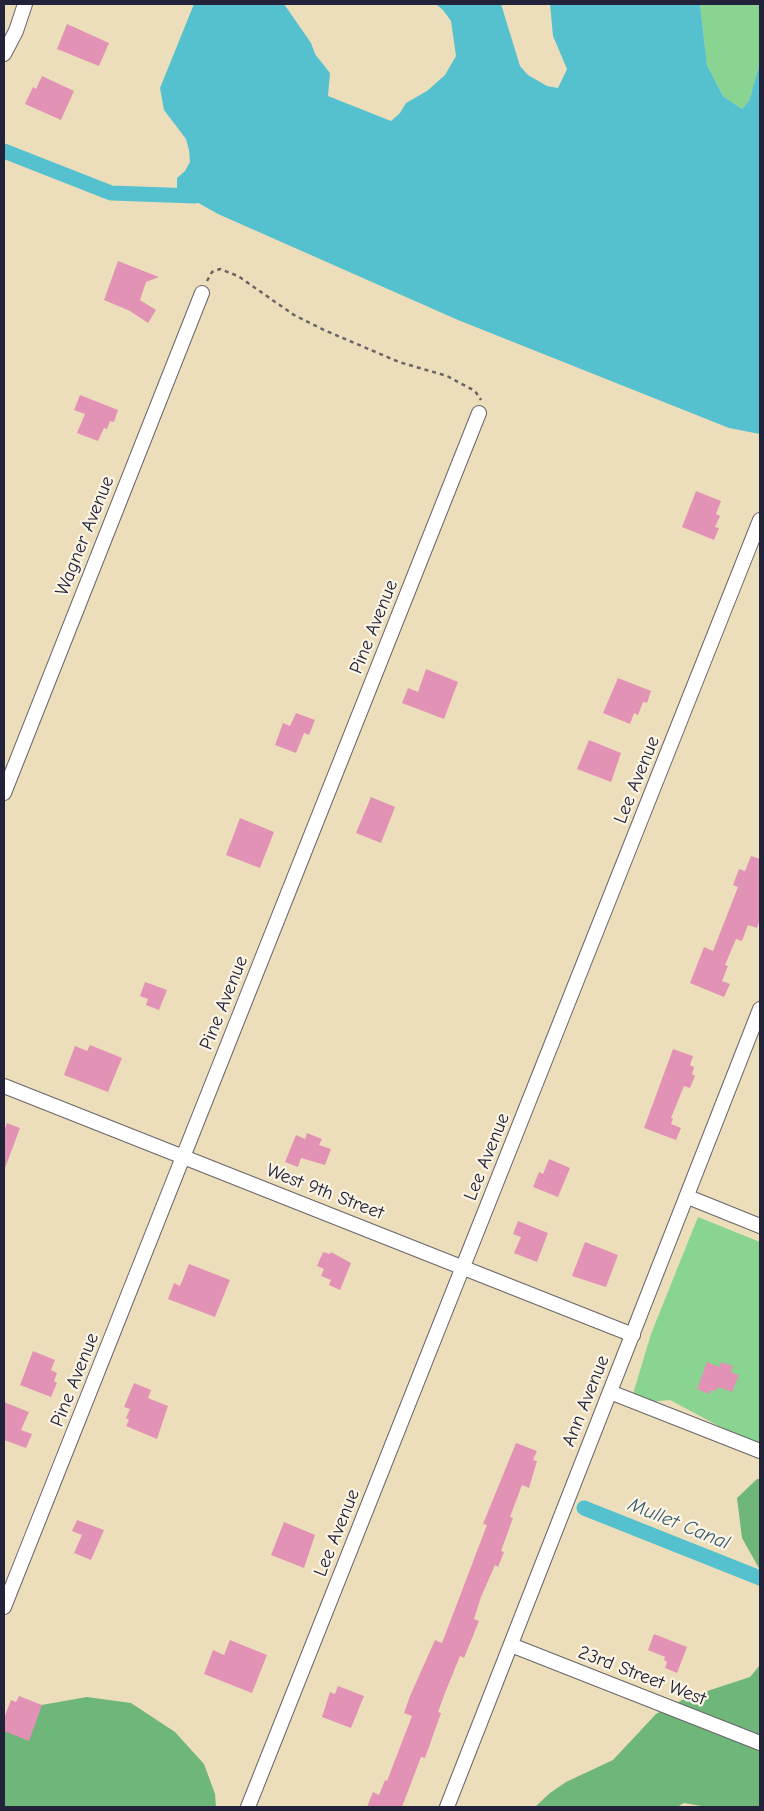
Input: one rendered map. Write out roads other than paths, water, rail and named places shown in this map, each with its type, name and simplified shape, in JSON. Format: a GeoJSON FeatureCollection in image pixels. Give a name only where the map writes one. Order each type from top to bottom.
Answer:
{"type":"FeatureCollection","features":[{"type":"Feature","properties":{"kind":"street"},"geometry":{"type":"LineString","coordinates":[[4,54],[16,31],[25,4]]}},
{"type":"Feature","properties":{"kind":"street","name":"Wagner Avenue"},"geometry":{"type":"LineString","coordinates":[[4,792],[202,293]]}},
{"type":"Feature","properties":{"kind":"street","name":"Pine Avenue"},"geometry":{"type":"LineString","coordinates":[[4,1607],[479,414]]}},
{"type":"Feature","properties":{"kind":"street","name":"Lee Avenue"},"geometry":{"type":"LineString","coordinates":[[248,1807],[760,520]]}},
{"type":"Feature","properties":{"kind":"street","name":"Ann Avenue"},"geometry":{"type":"LineString","coordinates":[[447,1807],[688,1197],[760,1009]]}},
{"type":"Feature","properties":{"kind":"street","name":"West 9th Street"},"geometry":{"type":"LineString","coordinates":[[4,1086],[633,1335]]}},
{"type":"Feature","properties":{"kind":"street"},"geometry":{"type":"LineString","coordinates":[[688,1197],[760,1226]]}},
{"type":"Feature","properties":{"kind":"street"},"geometry":{"type":"LineString","coordinates":[[610,1392],[760,1451]]}},
{"type":"Feature","properties":{"kind":"street","name":"23rd Street West"},"geometry":{"type":"LineString","coordinates":[[511,1645],[760,1742]]}},
{"type":"Feature","properties":{"kind":"water"},"geometry":{"type":"Polygon","coordinates":[[[194,4],[284,4],[311,43],[315,54],[330,73],[328,96],[391,121],[400,113],[406,103],[427,91],[445,75],[456,56],[451,21],[436,4],[501,4],[520,66],[528,75],[547,86],[558,88],[567,69],[553,36],[550,4],[700,4],[707,65],[723,96],[742,109],[749,101],[760,62],[760,434],[729,428],[458,320],[218,214],[177,191],[177,178],[185,171],[190,162],[189,150],[186,139],[164,110],[160,88],[194,4]]]}},
{"type":"Feature","properties":{"kind":"waterway"},"geometry":{"type":"LineString","coordinates":[[4,151],[111,193],[195,196]]}},
{"type":"Feature","properties":{"kind":"waterway","name":"Mullet Canal"},"geometry":{"type":"LineString","coordinates":[[584,1508],[760,1578]]}}]}
